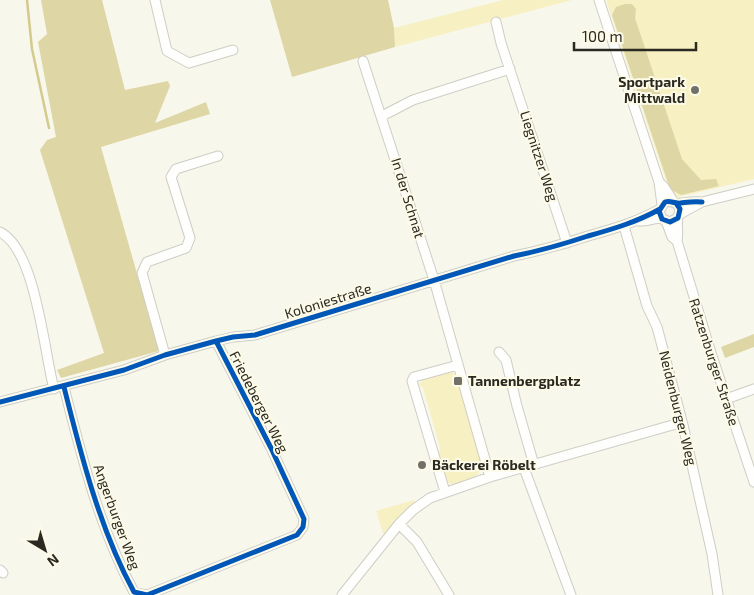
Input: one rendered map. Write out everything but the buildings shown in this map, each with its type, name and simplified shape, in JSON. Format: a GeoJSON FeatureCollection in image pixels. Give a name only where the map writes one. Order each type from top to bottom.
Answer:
{"type":"FeatureCollection","features":[{"type":"Feature","properties":{"kind":"street"},"geometry":{"type":"LineString","coordinates":[[155,0],[167,51],[189,63],[233,50]]}},
{"type":"Feature","properties":{"kind":"street"},"geometry":{"type":"LineString","coordinates":[[599,0],[658,182],[664,220],[673,221],[702,202],[754,189]]}},
{"type":"Feature","properties":{"kind":"street","name":"Liegnitzer Weg"},"geometry":{"type":"LineString","coordinates":[[496,22],[501,43],[567,243]]}},
{"type":"Feature","properties":{"kind":"street","name":"In der Schnat"},"geometry":{"type":"LineString","coordinates":[[363,61],[434,280]]}},
{"type":"Feature","properties":{"kind":"street"},"geometry":{"type":"LineString","coordinates":[[382,116],[413,100],[510,69]]}},
{"type":"Feature","properties":{"kind":"street"},"geometry":{"type":"LineString","coordinates":[[165,355],[142,273],[147,262],[186,248],[190,238],[171,176],[176,170],[218,156]]}},
{"type":"Feature","properties":{"kind":"street"},"geometry":{"type":"LineString","coordinates":[[658,182],[679,206],[679,216]]}},
{"type":"Feature","properties":{"kind":"street"},"geometry":{"type":"LineString","coordinates":[[661,207],[668,201],[694,200],[702,202]]}},
{"type":"Feature","properties":{"kind":"street","name":"Koloniestraße"},"geometry":{"type":"LineString","coordinates":[[639,221],[645,215],[661,207]]}},
{"type":"Feature","properties":{"kind":"street","name":"Ratzenburger Straße"},"geometry":{"type":"LineString","coordinates":[[679,216],[677,222],[679,234],[677,241],[754,482]]}},
{"type":"Feature","properties":{"kind":"street","name":"Koloniestraße"},"geometry":{"type":"LineString","coordinates":[[0,402],[64,387],[124,370],[165,355],[233,337],[255,335],[514,256],[567,243],[639,221],[664,220]]}},
{"type":"Feature","properties":{"kind":"street","name":"Ratzenburger Straße"},"geometry":{"type":"LineString","coordinates":[[664,220],[672,237],[677,241]]}},
{"type":"Feature","properties":{"kind":"street","name":"Neidenburger Weg"},"geometry":{"type":"LineString","coordinates":[[624,226],[647,306],[657,327],[684,425],[703,510],[718,595]]}},
{"type":"Feature","properties":{"kind":"street"},"geometry":{"type":"LineString","coordinates":[[0,232],[7,236],[26,268],[36,299],[54,389]]}},
{"type":"Feature","properties":{"kind":"street"},"geometry":{"type":"LineString","coordinates":[[434,280],[490,477]]}},
{"type":"Feature","properties":{"kind":"street","name":"Friedeberger Weg"},"geometry":{"type":"LineString","coordinates":[[216,342],[304,519],[303,528]]}},
{"type":"Feature","properties":{"kind":"street"},"geometry":{"type":"LineString","coordinates":[[499,352],[506,360],[534,465]]}},
{"type":"Feature","properties":{"kind":"street"},"geometry":{"type":"LineString","coordinates":[[445,492],[412,381],[414,377],[458,365]]}},
{"type":"Feature","properties":{"kind":"street","name":"Angerburger Weg"},"geometry":{"type":"LineString","coordinates":[[64,387],[98,506],[123,572],[134,592],[146,595],[296,535],[303,528]]}},
{"type":"Feature","properties":{"kind":"street"},"geometry":{"type":"LineString","coordinates":[[726,399],[754,389]]}},
{"type":"Feature","properties":{"kind":"street"},"geometry":{"type":"LineString","coordinates":[[342,595],[399,524],[413,510],[430,498],[490,477],[676,424],[684,425]]}},
{"type":"Feature","properties":{"kind":"street"},"geometry":{"type":"LineString","coordinates":[[524,468],[571,595]]}},
{"type":"Feature","properties":{"kind":"street"},"geometry":{"type":"LineString","coordinates":[[399,524],[417,542],[449,595]]}},
{"type":"Feature","properties":{"kind":"shaded area"},"geometry":{"type":"Polygon","coordinates":[[[41,0],[102,0],[125,90],[168,81],[170,86],[155,123],[206,102],[210,114],[101,147],[159,351],[61,378],[57,370],[104,353],[40,150],[47,140],[56,137],[38,42],[47,34],[41,0]]]}},
{"type":"Feature","properties":{"kind":"shaded area"},"geometry":{"type":"Polygon","coordinates":[[[270,0],[388,0],[394,28],[395,47],[292,77],[270,0]]]}},
{"type":"Feature","properties":{"kind":"shaded area"},"geometry":{"type":"Polygon","coordinates":[[[503,0],[572,0],[395,47],[394,28],[503,0]]]}},
{"type":"Feature","properties":{"kind":"shaded area","name":"Sportpark Mittwald"},"geometry":{"type":"Polygon","coordinates":[[[606,0],[754,0],[754,179],[678,197],[670,193],[606,0]]]}},
{"type":"Feature","properties":{"kind":"shaded area"},"geometry":{"type":"Polygon","coordinates":[[[632,4],[636,9],[635,18],[682,159],[701,180],[716,179],[719,186],[681,195],[670,189],[612,15],[616,7],[632,4]]]}},
{"type":"Feature","properties":{"kind":"shaded area"},"geometry":{"type":"Polygon","coordinates":[[[754,334],[754,347],[725,358],[721,347],[754,334]]]}},
{"type":"Feature","properties":{"kind":"shaded area"},"geometry":{"type":"Polygon","coordinates":[[[451,371],[457,377],[482,462],[476,476],[454,485],[447,481],[443,472],[439,457],[440,448],[423,388],[419,385],[428,377],[451,371]]]}},
{"type":"Feature","properties":{"kind":"shaded area"},"geometry":{"type":"Polygon","coordinates":[[[414,500],[415,503],[384,536],[376,511],[414,500]]]}},
{"type":"Feature","properties":{"kind":"waterway"},"geometry":{"type":"LineString","coordinates":[[27,0],[32,49],[49,128]]}},
{"type":"Feature","properties":{"kind":"cycle path"},"geometry":{"type":"LineString","coordinates":[[676,203],[680,209],[678,218],[670,222],[662,219],[659,211],[665,202],[702,202]]}},
{"type":"Feature","properties":{"kind":"cycle path"},"geometry":{"type":"LineString","coordinates":[[0,402],[124,370],[165,355],[216,341],[255,335],[514,256],[607,231],[660,209]]}},
{"type":"Feature","properties":{"kind":"cycle path"},"geometry":{"type":"LineString","coordinates":[[64,387],[101,518],[134,592],[147,595],[297,535],[303,527],[304,519],[271,448],[216,341]]}},
{"type":"Feature","properties":{"kind":"place","name":"Sportpark Mittwald"},"geometry":{"type":"Point","coordinates":[695,90]}},
{"type":"Feature","properties":{"kind":"place","name":"Tannenbergplatz"},"geometry":{"type":"Point","coordinates":[458,381]}},
{"type":"Feature","properties":{"kind":"place","name":"Bäckerei Röbelt"},"geometry":{"type":"Point","coordinates":[422,465]}}]}
